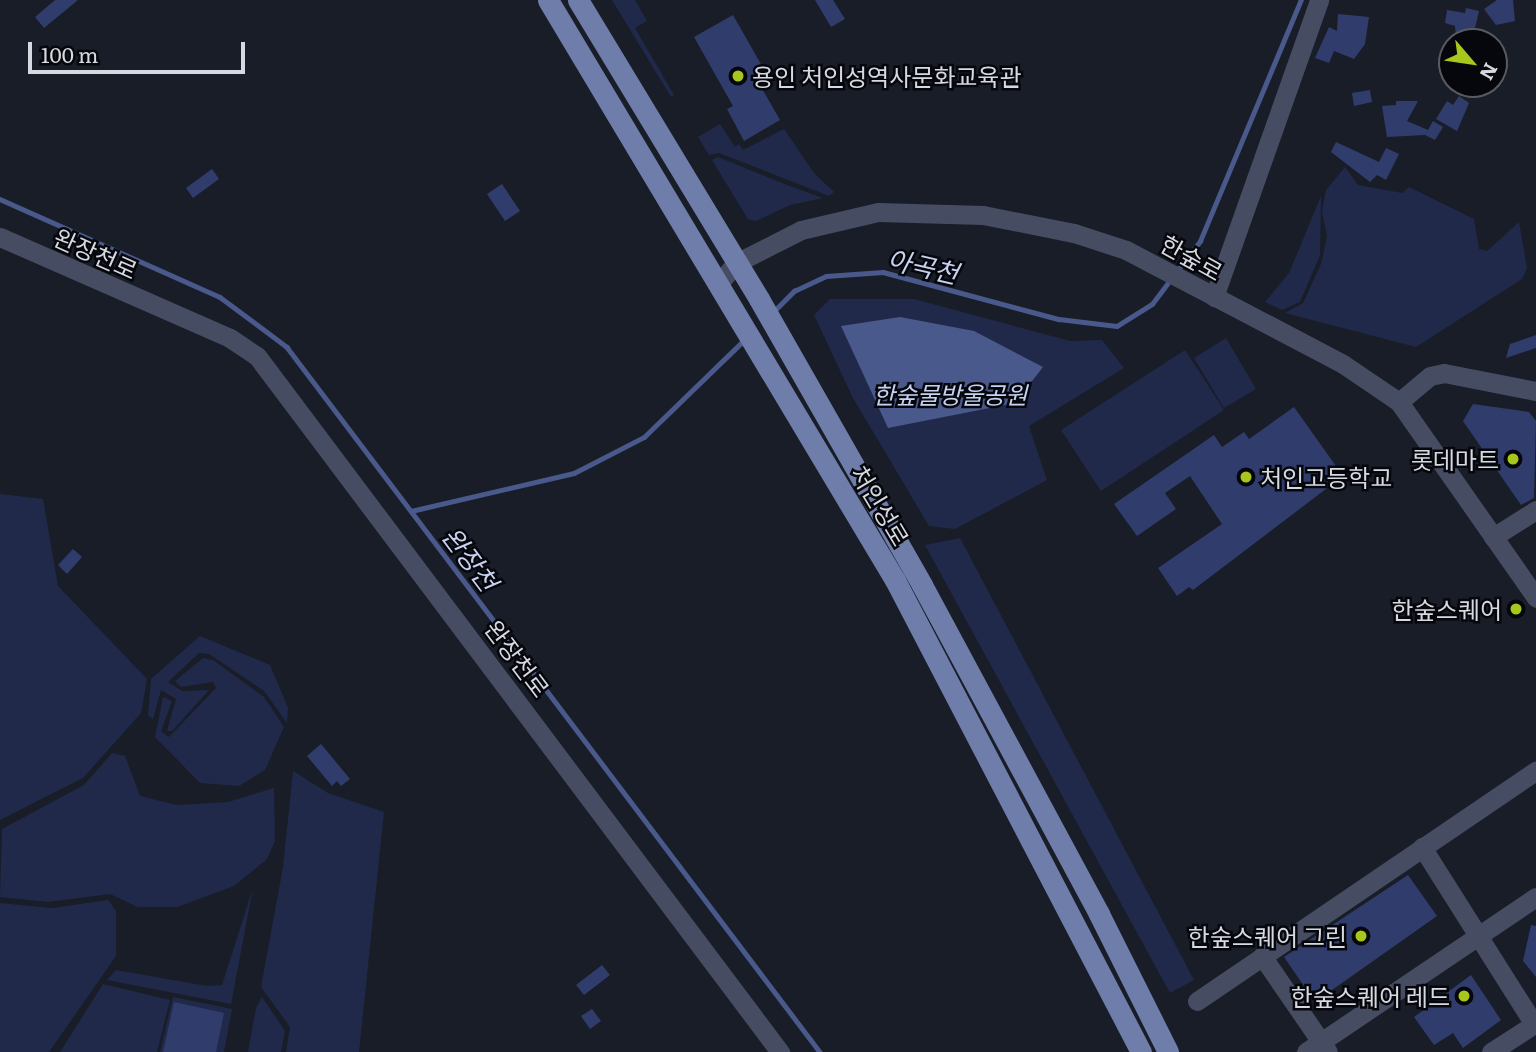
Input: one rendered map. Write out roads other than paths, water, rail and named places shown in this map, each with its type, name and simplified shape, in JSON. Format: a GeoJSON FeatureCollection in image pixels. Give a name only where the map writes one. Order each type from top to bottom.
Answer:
{"type":"FeatureCollection","features":[{"type":"Feature","properties":{"kind":"main road","name":"처인성로"},"geometry":{"type":"LineString","coordinates":[[548,0],[770,365],[957,693],[1141,1052]]}},
{"type":"Feature","properties":{"kind":"main road","name":"처인성로"},"geometry":{"type":"LineString","coordinates":[[578,0],[759,299],[922,585],[1168,1052]]}},
{"type":"Feature","properties":{"kind":"street"},"geometry":{"type":"LineString","coordinates":[[1214,297],[1319,0]]}},
{"type":"Feature","properties":{"kind":"street","name":"한숲로"},"geometry":{"type":"LineString","coordinates":[[720,282],[736,263],[821,222],[857,214],[925,210],[983,215],[1073,233],[1164,267],[1214,297],[1343,364],[1399,402],[1536,598]]}},
{"type":"Feature","properties":{"kind":"street","name":"완장천로"},"geometry":{"type":"LineString","coordinates":[[0,237],[230,338],[257,356],[780,1052]]}},
{"type":"Feature","properties":{"kind":"street"},"geometry":{"type":"LineString","coordinates":[[1399,402],[1430,376],[1444,373],[1536,391]]}},
{"type":"Feature","properties":{"kind":"street"},"geometry":{"type":"LineString","coordinates":[[1493,537],[1536,510]]}},
{"type":"Feature","properties":{"kind":"street"},"geometry":{"type":"LineString","coordinates":[[1197,1001],[1536,771]]}},
{"type":"Feature","properties":{"kind":"street"},"geometry":{"type":"LineString","coordinates":[[1422,847],[1476,935],[1535,1023],[1491,1052]]}},
{"type":"Feature","properties":{"kind":"street"},"geometry":{"type":"LineString","coordinates":[[1262,956],[1319,1049],[1476,935],[1536,897]]}},
{"type":"Feature","properties":{"kind":"waterway","name":"아곡천"},"geometry":{"type":"LineString","coordinates":[[1176,272],[1200,241],[1301,0]]}},
{"type":"Feature","properties":{"kind":"waterway","name":"완장천"},"geometry":{"type":"LineString","coordinates":[[0,199],[220,297],[287,347],[820,1052]]}},
{"type":"Feature","properties":{"kind":"waterway","name":"아곡천"},"geometry":{"type":"LineString","coordinates":[[773,312],[794,291],[826,276],[883,272],[1059,319],[1117,326],[1152,304],[1171,279]]}},
{"type":"Feature","properties":{"kind":"waterway","name":"아곡천"},"geometry":{"type":"LineString","coordinates":[[411,511],[574,473],[644,437],[744,340]]}},
{"type":"Feature","properties":{"kind":"place","name":"용인 처인성역사문화교육관"},"geometry":{"type":"Point","coordinates":[738,76]}},
{"type":"Feature","properties":{"kind":"place","name":"롯데마트"},"geometry":{"type":"Point","coordinates":[1513,459]}},
{"type":"Feature","properties":{"kind":"place","name":"처인고등학교"},"geometry":{"type":"Point","coordinates":[1246,477]}},
{"type":"Feature","properties":{"kind":"place","name":"한숲스퀘어"},"geometry":{"type":"Point","coordinates":[1516,609]}},
{"type":"Feature","properties":{"kind":"place","name":"한숲스퀘어 그린"},"geometry":{"type":"Point","coordinates":[1361,936]}},
{"type":"Feature","properties":{"kind":"place","name":"한숲스퀘어 레드"},"geometry":{"type":"Point","coordinates":[1464,996]}},
{"type":"Feature","properties":{"kind":"park label","name":"한숲물방울공원"},"geometry":{"type":"Point","coordinates":[950,394]}}]}
